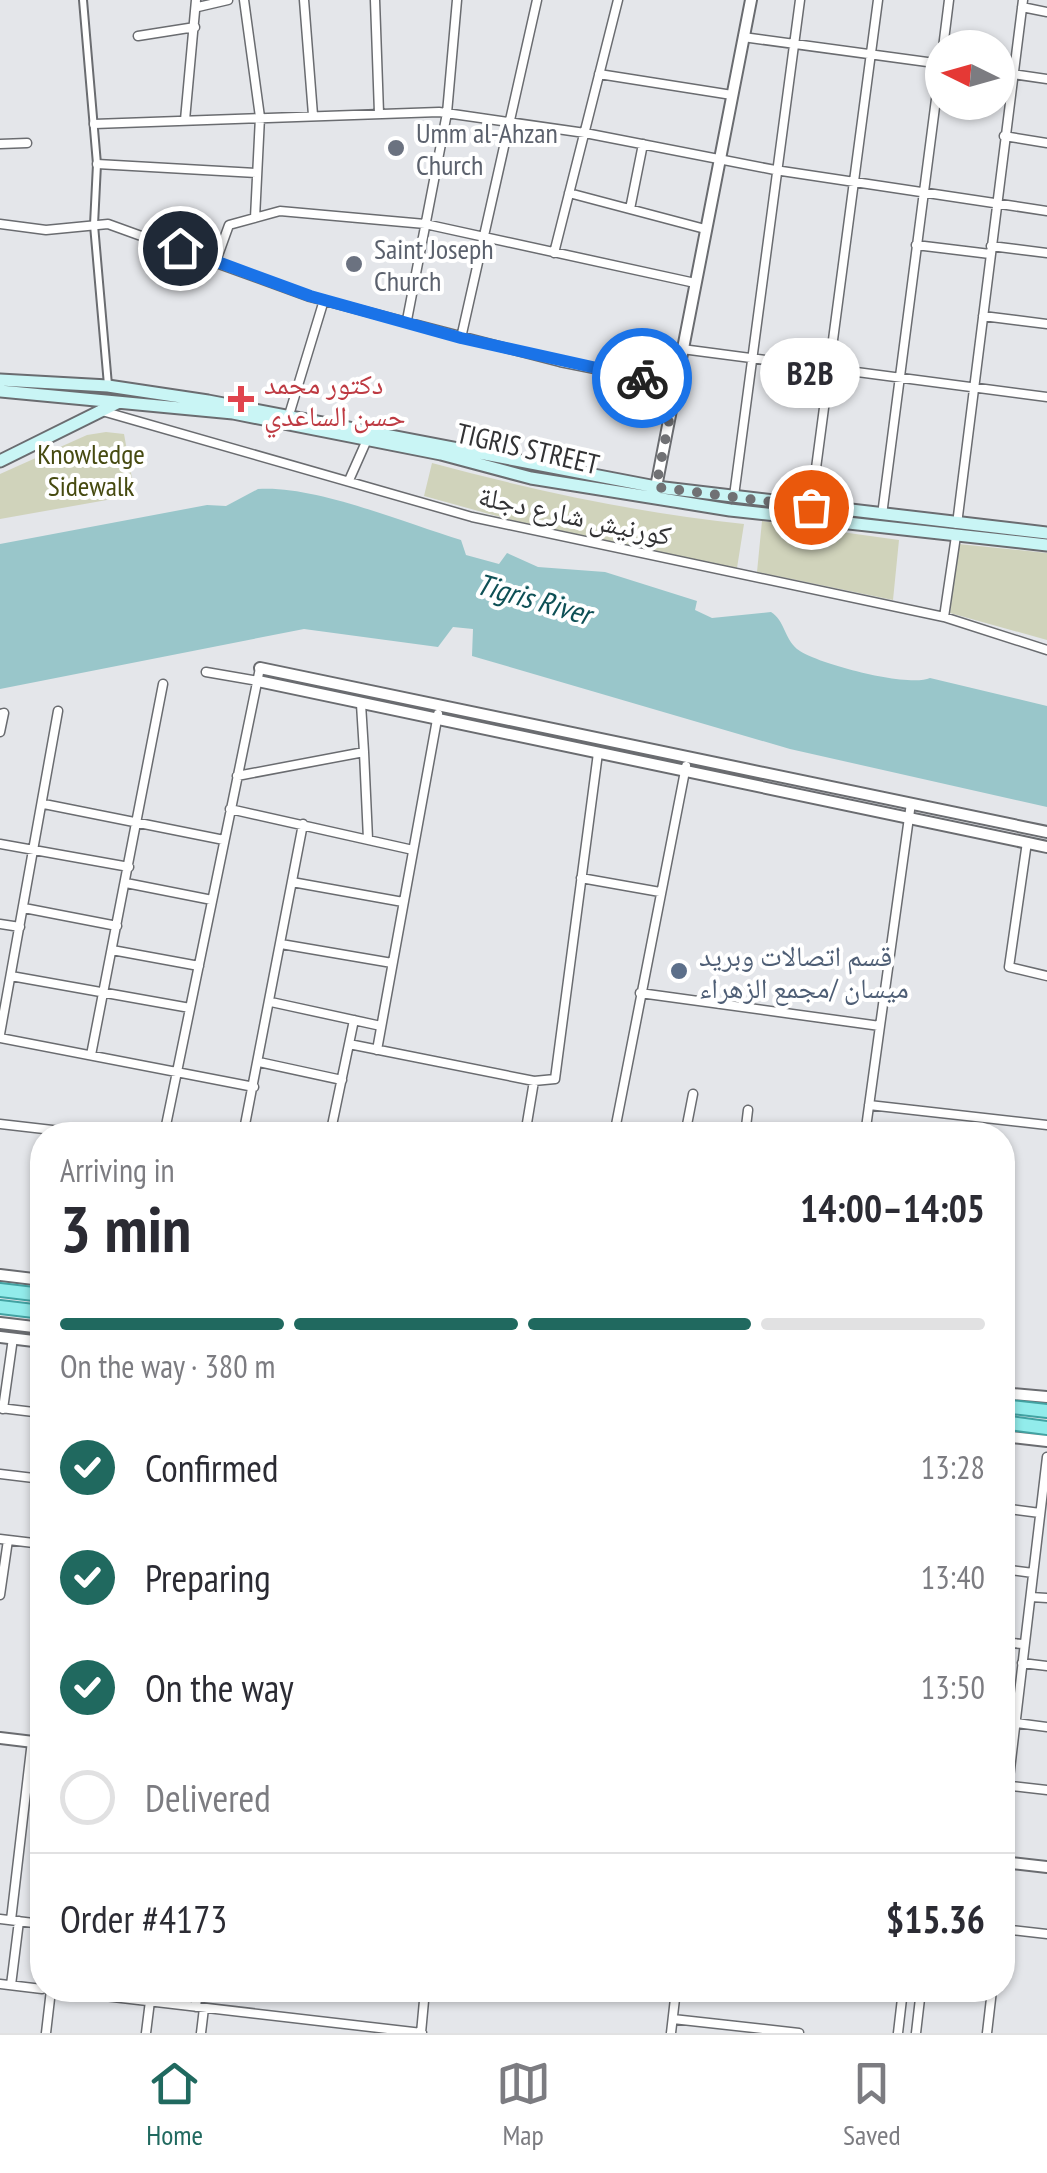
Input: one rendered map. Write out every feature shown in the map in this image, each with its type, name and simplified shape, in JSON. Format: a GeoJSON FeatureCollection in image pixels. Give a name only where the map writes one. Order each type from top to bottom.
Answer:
{"type":"FeatureCollection","features":[{"type":"Feature","properties":{"kind":"main road","name":"TIGRIS STREET"},"geometry":{"type":"LineString","coordinates":[[0,380],[108,386],[289,416],[656,487],[882,515],[1047,546]]}},
{"type":"Feature","properties":{"kind":"main road","name":"TIGRIS STREET"},"geometry":{"type":"LineString","coordinates":[[0,390],[233,413],[622,494],[956,530],[1047,533]]}},
{"type":"Feature","properties":{"kind":"main road"},"geometry":{"type":"LineString","coordinates":[[0,461],[96,411],[126,401]]}},
{"type":"Feature","properties":{"kind":"main road"},"geometry":{"type":"LineString","coordinates":[[0,1290],[30,1294]]}},
{"type":"Feature","properties":{"kind":"main road"},"geometry":{"type":"LineString","coordinates":[[0,1307],[30,1311]]}},
{"type":"Feature","properties":{"kind":"main road"},"geometry":{"type":"LineString","coordinates":[[1015,1407],[1047,1411]]}},
{"type":"Feature","properties":{"kind":"main road"},"geometry":{"type":"LineString","coordinates":[[1015,1424],[1047,1428]]}},
{"type":"Feature","properties":{"kind":"street"},"geometry":{"type":"LineString","coordinates":[[83,0],[97,164],[94,225],[108,386]]}},
{"type":"Feature","properties":{"kind":"street"},"geometry":{"type":"LineString","coordinates":[[185,120],[197,4],[228,0]]}},
{"type":"Feature","properties":{"kind":"street"},"geometry":{"type":"LineString","coordinates":[[244,0],[260,116],[256,218]]}},
{"type":"Feature","properties":{"kind":"street"},"geometry":{"type":"LineString","coordinates":[[304,0],[312,115]]}},
{"type":"Feature","properties":{"kind":"street"},"geometry":{"type":"LineString","coordinates":[[375,0],[378,113]]}},
{"type":"Feature","properties":{"kind":"street"},"geometry":{"type":"LineString","coordinates":[[406,320],[447,113],[456,0]]}},
{"type":"Feature","properties":{"kind":"street"},"geometry":{"type":"LineString","coordinates":[[461,338],[536,0]]}},
{"type":"Feature","properties":{"kind":"street"},"geometry":{"type":"LineString","coordinates":[[554,253],[618,0]]}},
{"type":"Feature","properties":{"kind":"street"},"geometry":{"type":"LineString","coordinates":[[656,487],[750,0]]}},
{"type":"Feature","properties":{"kind":"street"},"geometry":{"type":"LineString","coordinates":[[734,497],[774,170],[800,0]]}},
{"type":"Feature","properties":{"kind":"street"},"geometry":{"type":"LineString","coordinates":[[811,507],[878,0]]}},
{"type":"Feature","properties":{"kind":"street"},"geometry":{"type":"LineString","coordinates":[[946,30],[950,0]]}},
{"type":"Feature","properties":{"kind":"street"},"geometry":{"type":"LineString","coordinates":[[1015,60],[1023,4],[1047,12]]}},
{"type":"Feature","properties":{"kind":"street"},"geometry":{"type":"LineString","coordinates":[[138,36],[196,27]]}},
{"type":"Feature","properties":{"kind":"street"},"geometry":{"type":"LineString","coordinates":[[743,37],[925,62]]}},
{"type":"Feature","properties":{"kind":"street"},"geometry":{"type":"LineString","coordinates":[[599,74],[732,95]]}},
{"type":"Feature","properties":{"kind":"street"},"geometry":{"type":"LineString","coordinates":[[1015,74],[1047,79]]}},
{"type":"Feature","properties":{"kind":"street"},"geometry":{"type":"LineString","coordinates":[[94,124],[447,113],[720,157],[853,183],[1047,211]]}},
{"type":"Feature","properties":{"kind":"street"},"geometry":{"type":"LineString","coordinates":[[882,515],[934,120]]}},
{"type":"Feature","properties":{"kind":"street"},"geometry":{"type":"LineString","coordinates":[[944,617],[1006,120]]}},
{"type":"Feature","properties":{"kind":"street"},"geometry":{"type":"LineString","coordinates":[[1004,136],[1047,143]]}},
{"type":"Feature","properties":{"kind":"street"},"geometry":{"type":"LineString","coordinates":[[0,144],[27,143]]}},
{"type":"Feature","properties":{"kind":"street"},"geometry":{"type":"LineString","coordinates":[[630,209],[644,144]]}},
{"type":"Feature","properties":{"kind":"street"},"geometry":{"type":"LineString","coordinates":[[97,164],[257,173]]}},
{"type":"Feature","properties":{"kind":"street"},"geometry":{"type":"LineString","coordinates":[[569,193],[706,229]]}},
{"type":"Feature","properties":{"kind":"street"},"geometry":{"type":"LineString","coordinates":[[216,261],[229,225],[280,211],[425,224],[695,283]]}},
{"type":"Feature","properties":{"kind":"street"},"geometry":{"type":"LineString","coordinates":[[0,224],[46,230],[108,224],[324,300],[461,338],[676,385]]}},
{"type":"Feature","properties":{"kind":"street"},"geometry":{"type":"LineString","coordinates":[[916,245],[1047,253]]}},
{"type":"Feature","properties":{"kind":"street"},"geometry":{"type":"LineString","coordinates":[[289,416],[324,300]]}},
{"type":"Feature","properties":{"kind":"street"},"geometry":{"type":"LineString","coordinates":[[983,316],[1047,324]]}},
{"type":"Feature","properties":{"kind":"street"},"geometry":{"type":"LineString","coordinates":[[682,350],[1047,397]]}},
{"type":"Feature","properties":{"kind":"street","name":"كورنيش شارع دجلة"},"geometry":{"type":"LineString","coordinates":[[96,411],[350,478],[472,517],[944,617],[1047,650]]}},
{"type":"Feature","properties":{"kind":"street"},"geometry":{"type":"LineString","coordinates":[[350,478],[366,442]]}},
{"type":"Feature","properties":{"kind":"street"},"geometry":{"type":"LineString","coordinates":[[206,672],[259,675],[439,706],[1047,832]]}},
{"type":"Feature","properties":{"kind":"street"},"geometry":{"type":"LineString","coordinates":[[259,675],[361,704],[1047,846]]}},
{"type":"Feature","properties":{"kind":"street"},"geometry":{"type":"LineString","coordinates":[[167,1122],[259,675]]}},
{"type":"Feature","properties":{"kind":"street"},"geometry":{"type":"LineString","coordinates":[[91,1055],[164,684]]}},
{"type":"Feature","properties":{"kind":"street"},"geometry":{"type":"LineString","coordinates":[[361,704],[368,839]]}},
{"type":"Feature","properties":{"kind":"street"},"geometry":{"type":"LineString","coordinates":[[377,1050],[439,706]]}},
{"type":"Feature","properties":{"kind":"street"},"geometry":{"type":"LineString","coordinates":[[58,711],[0,1036],[254,1087]]}},
{"type":"Feature","properties":{"kind":"street"},"geometry":{"type":"LineString","coordinates":[[0,714],[4,713],[0,732]]}},
{"type":"Feature","properties":{"kind":"street"},"geometry":{"type":"LineString","coordinates":[[237,776],[364,752]]}},
{"type":"Feature","properties":{"kind":"street"},"geometry":{"type":"LineString","coordinates":[[350,1044],[534,1081],[555,1080],[598,753]]}},
{"type":"Feature","properties":{"kind":"street"},"geometry":{"type":"LineString","coordinates":[[616,1122],[688,758]]}},
{"type":"Feature","properties":{"kind":"street"},"geometry":{"type":"LineString","coordinates":[[830,802],[833,787]]}},
{"type":"Feature","properties":{"kind":"street"},"geometry":{"type":"LineString","coordinates":[[44,804],[224,840]]}},
{"type":"Feature","properties":{"kind":"street"},"geometry":{"type":"LineString","coordinates":[[867,1122],[911,804]]}},
{"type":"Feature","properties":{"kind":"street"},"geometry":{"type":"LineString","coordinates":[[230,808],[413,850]]}},
{"type":"Feature","properties":{"kind":"street"},"geometry":{"type":"LineString","coordinates":[[246,1122],[304,824]]}},
{"type":"Feature","properties":{"kind":"street"},"geometry":{"type":"LineString","coordinates":[[1027,842],[1009,967],[1047,976]]}},
{"type":"Feature","properties":{"kind":"street"},"geometry":{"type":"LineString","coordinates":[[0,844],[129,867]]}},
{"type":"Feature","properties":{"kind":"street"},"geometry":{"type":"LineString","coordinates":[[581,878],[660,892]]}},
{"type":"Feature","properties":{"kind":"street"},"geometry":{"type":"LineString","coordinates":[[292,882],[403,902]]}},
{"type":"Feature","properties":{"kind":"street"},"geometry":{"type":"LineString","coordinates":[[126,883],[212,900]]}},
{"type":"Feature","properties":{"kind":"street"},"geometry":{"type":"LineString","coordinates":[[24,908],[117,926]]}},
{"type":"Feature","properties":{"kind":"street"},"geometry":{"type":"LineString","coordinates":[[0,924],[20,928]]}},
{"type":"Feature","properties":{"kind":"street"},"geometry":{"type":"LineString","coordinates":[[281,944],[392,963]]}},
{"type":"Feature","properties":{"kind":"street"},"geometry":{"type":"LineString","coordinates":[[112,950],[199,966]]}},
{"type":"Feature","properties":{"kind":"street"},"geometry":{"type":"LineString","coordinates":[[11,976],[190,1008]]}},
{"type":"Feature","properties":{"kind":"street"},"geometry":{"type":"LineString","coordinates":[[640,993],[880,1026]]}},
{"type":"Feature","properties":{"kind":"street"},"geometry":{"type":"LineString","coordinates":[[271,1002],[381,1026]]}},
{"type":"Feature","properties":{"kind":"street"},"geometry":{"type":"LineString","coordinates":[[333,1122],[354,1020]]}},
{"type":"Feature","properties":{"kind":"street"},"geometry":{"type":"LineString","coordinates":[[260,1062],[342,1080]]}},
{"type":"Feature","properties":{"kind":"street"},"geometry":{"type":"LineString","coordinates":[[527,1122],[534,1081]]}},
{"type":"Feature","properties":{"kind":"street"},"geometry":{"type":"LineString","coordinates":[[688,1122],[693,1094]]}},
{"type":"Feature","properties":{"kind":"street"},"geometry":{"type":"LineString","coordinates":[[870,1106],[1047,1125]]}},
{"type":"Feature","properties":{"kind":"street"},"geometry":{"type":"LineString","coordinates":[[747,1122],[748,1110]]}},
{"type":"Feature","properties":{"kind":"street"},"geometry":{"type":"LineString","coordinates":[[0,1124],[30,1127]]}},
{"type":"Feature","properties":{"kind":"street"},"geometry":{"type":"LineString","coordinates":[[0,1275],[30,1279]]}},
{"type":"Feature","properties":{"kind":"street"},"geometry":{"type":"LineString","coordinates":[[0,1323],[30,1327]]}},
{"type":"Feature","properties":{"kind":"street"},"geometry":{"type":"LineString","coordinates":[[6,1338],[2,1408],[30,1412]]}},
{"type":"Feature","properties":{"kind":"street"},"geometry":{"type":"LineString","coordinates":[[1015,1394],[1047,1397]]}},
{"type":"Feature","properties":{"kind":"street"},"geometry":{"type":"LineString","coordinates":[[1015,1438],[1047,1442]]}},
{"type":"Feature","properties":{"kind":"street"},"geometry":{"type":"LineString","coordinates":[[1015,1730],[1022,1644],[1043,1525],[1040,1513],[1047,1457]]}},
{"type":"Feature","properties":{"kind":"street"},"geometry":{"type":"LineString","coordinates":[[0,1474],[30,1478]]}},
{"type":"Feature","properties":{"kind":"street"},"geometry":{"type":"LineString","coordinates":[[1015,1510],[1040,1513]]}},
{"type":"Feature","properties":{"kind":"street"},"geometry":{"type":"LineString","coordinates":[[0,1595],[4,1539],[30,1542]]}},
{"type":"Feature","properties":{"kind":"street"},"geometry":{"type":"LineString","coordinates":[[1015,1571],[1033,1573]]}},
{"type":"Feature","properties":{"kind":"street"},"geometry":{"type":"LineString","coordinates":[[1030,1596],[1047,1598]]}},
{"type":"Feature","properties":{"kind":"street"},"geometry":{"type":"LineString","coordinates":[[1015,1643],[1022,1644]]}},
{"type":"Feature","properties":{"kind":"street"},"geometry":{"type":"LineString","coordinates":[[1022,1664],[1047,1666]]}},
{"type":"Feature","properties":{"kind":"street"},"geometry":{"type":"LineString","coordinates":[[1016,1724],[1047,1727]]}},
{"type":"Feature","properties":{"kind":"street"},"geometry":{"type":"LineString","coordinates":[[0,1738],[30,1741]]}},
{"type":"Feature","properties":{"kind":"street"},"geometry":{"type":"LineString","coordinates":[[1015,1786],[1047,1790]]}},
{"type":"Feature","properties":{"kind":"street"},"geometry":{"type":"LineString","coordinates":[[11,1985],[30,1799]]}},
{"type":"Feature","properties":{"kind":"street"},"geometry":{"type":"LineString","coordinates":[[1015,1863],[1047,1867]]}},
{"type":"Feature","properties":{"kind":"street"},"geometry":{"type":"LineString","coordinates":[[0,1919],[30,1923]]}},
{"type":"Feature","properties":{"kind":"street"},"geometry":{"type":"LineString","coordinates":[[1015,1930],[1047,1934]]}},
{"type":"Feature","properties":{"kind":"street"},"geometry":{"type":"LineString","coordinates":[[0,1984],[30,1987]]}},
{"type":"Feature","properties":{"kind":"street"},"geometry":{"type":"LineString","coordinates":[[46,2033],[50,2002]]}},
{"type":"Feature","properties":{"kind":"street"},"geometry":{"type":"LineString","coordinates":[[146,2033],[150,2002]]}},
{"type":"Feature","properties":{"kind":"street"},"geometry":{"type":"LineString","coordinates":[[158,2002],[422,2033],[424,2002]]}},
{"type":"Feature","properties":{"kind":"street"},"geometry":{"type":"LineString","coordinates":[[199,2002],[202,2033]]}},
{"type":"Feature","properties":{"kind":"street"},"geometry":{"type":"LineString","coordinates":[[671,2033],[675,2002]]}},
{"type":"Feature","properties":{"kind":"street"},"geometry":{"type":"LineString","coordinates":[[898,2033],[902,2002]]}},
{"type":"Feature","properties":{"kind":"street"},"geometry":{"type":"LineString","coordinates":[[918,2033],[920,2002]]}},
{"type":"Feature","properties":{"kind":"street"},"geometry":{"type":"LineString","coordinates":[[988,2033],[991,2002]]}},
{"type":"Feature","properties":{"kind":"street"},"geometry":{"type":"LineString","coordinates":[[673,2019],[799,2033]]}},
{"type":"Feature","properties":{"kind":"green space","name":"Knowledge Sidewalk"},"geometry":{"type":"Polygon","coordinates":[[[124,434],[135,495],[0,519],[0,474],[87,435],[124,434]]]}},
{"type":"Feature","properties":{"kind":"green space"},"geometry":{"type":"Polygon","coordinates":[[[432,463],[587,500],[744,524],[737,568],[515,521],[424,496],[432,463]]]}},
{"type":"Feature","properties":{"kind":"green space"},"geometry":{"type":"Polygon","coordinates":[[[762,521],[899,540],[893,600],[757,572],[762,521]]]}},
{"type":"Feature","properties":{"kind":"green space"},"geometry":{"type":"Polygon","coordinates":[[[958,544],[1047,553],[1047,640],[950,613],[958,544]]]}},
{"type":"Feature","properties":{"kind":"water","name":"Tigris River"},"geometry":{"type":"Polygon","coordinates":[[[258,489],[306,493],[360,507],[461,540],[466,555],[499,564],[507,553],[538,567],[605,572],[697,601],[695,610],[712,618],[771,612],[797,649],[822,661],[902,680],[930,678],[1047,706],[1047,807],[790,749],[472,656],[473,629],[453,627],[438,647],[304,629],[0,689],[0,544],[207,505],[226,506],[258,489]]]}},
{"type":"Feature","properties":{"kind":"way so far"},"geometry":{"type":"LineString","coordinates":[[642,378],[676,385],[656,487],[811,507]]}},
{"type":"Feature","properties":{"kind":"place","name":"Umm al-Ahzan Church"},"geometry":{"type":"Point","coordinates":[396,148]}},
{"type":"Feature","properties":{"kind":"place","name":"Saint Joseph Church"},"geometry":{"type":"Point","coordinates":[354,264]}},
{"type":"Feature","properties":{"kind":"place","name":"دكتور محمد حسن الساعدي"},"geometry":{"type":"Point","coordinates":[241,399]}},
{"type":"Feature","properties":{"kind":"place","name":"B2B"},"geometry":{"type":"Point","coordinates":[811,507]}},
{"type":"Feature","properties":{"kind":"place","name":"قسم اتصالات وبريد ميسان /مجمع الزهراء"},"geometry":{"type":"Point","coordinates":[679,971]}},
{"type":"Feature","properties":{"kind":"route"},"geometry":{"type":"LineString","coordinates":[[180,248],[288,290],[461,338],[642,378]]}}]}
